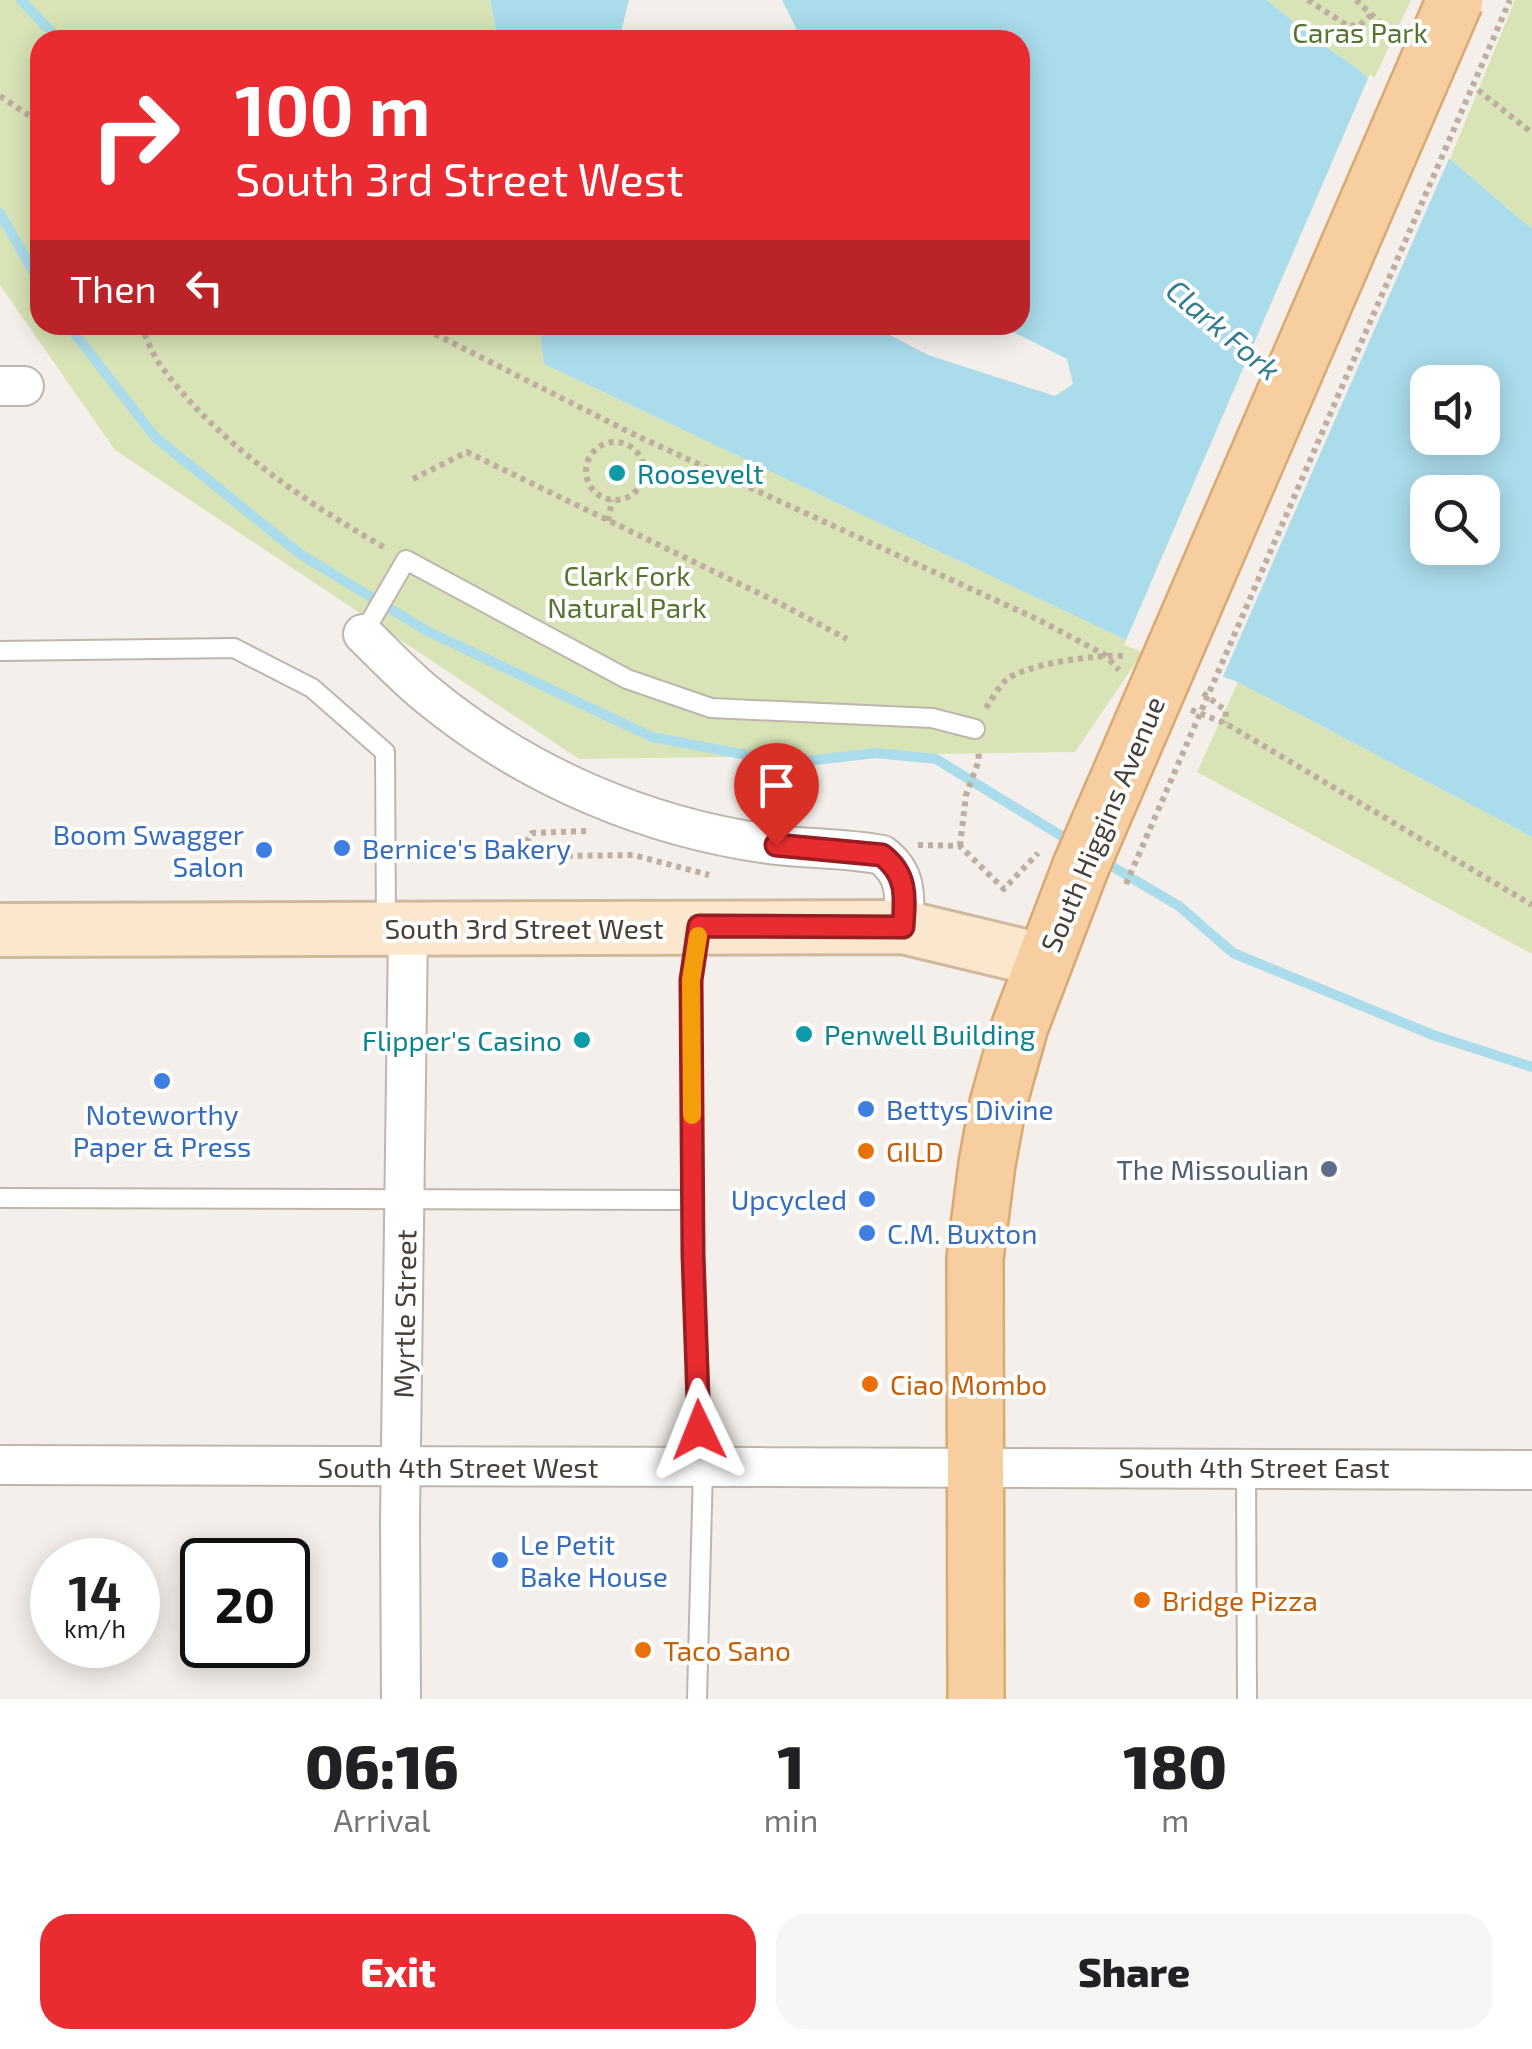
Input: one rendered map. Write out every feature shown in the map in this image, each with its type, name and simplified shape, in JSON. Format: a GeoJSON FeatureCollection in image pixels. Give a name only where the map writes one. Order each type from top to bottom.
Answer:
{"type":"FeatureCollection","features":[{"type":"Feature","properties":{"kind":"main road","name":"South Higgins Avenue"},"geometry":{"type":"LineString","coordinates":[[976,1699],[975,1258],[987,1164],[1011,1057],[1082,868],[1455,0]]}},
{"type":"Feature","properties":{"kind":"street"},"geometry":{"type":"LineString","coordinates":[[367,627],[429,696],[502,748],[578,790],[661,821],[776,845],[882,855],[903,878],[903,927]]}},
{"type":"Feature","properties":{"kind":"street","name":"South 3rd Street West"},"geometry":{"type":"LineString","coordinates":[[0,930],[903,927],[1045,961]]}},
{"type":"Feature","properties":{"kind":"street","name":"Myrtle Street"},"geometry":{"type":"LineString","coordinates":[[397,930],[406,1198],[400,1699]]}},
{"type":"Feature","properties":{"kind":"street","name":"South 4th Street West"},"geometry":{"type":"LineString","coordinates":[[0,1465],[976,1465]]}},
{"type":"Feature","properties":{"kind":"street","name":"South 4th Street East"},"geometry":{"type":"LineString","coordinates":[[976,1465],[1532,1470]]}},
{"type":"Feature","properties":{"kind":"lane"},"geometry":{"type":"LineString","coordinates":[[367,627],[406,560],[627,679],[711,708],[932,718],[975,729]]}},
{"type":"Feature","properties":{"kind":"lane"},"geometry":{"type":"LineString","coordinates":[[0,652],[234,648],[312,688],[385,752],[397,930]]}},
{"type":"Feature","properties":{"kind":"lane"},"geometry":{"type":"LineString","coordinates":[[697,1699],[703,1467],[692,1200],[691,980],[699,926]]}},
{"type":"Feature","properties":{"kind":"lane"},"geometry":{"type":"LineString","coordinates":[[0,1198],[692,1200]]}},
{"type":"Feature","properties":{"kind":"lane"},"geometry":{"type":"LineString","coordinates":[[1246,1467],[1247,1699]]}},
{"type":"Feature","properties":{"kind":"path"},"geometry":{"type":"LineString","coordinates":[[1308,0],[1348,26],[1360,25],[1370,15]]}},
{"type":"Feature","properties":{"kind":"path"},"geometry":{"type":"LineString","coordinates":[[1356,0],[1389,31]]}},
{"type":"Feature","properties":{"kind":"path"},"geometry":{"type":"LineString","coordinates":[[912,845],[960,846],[1004,889],[1082,868],[1510,0]]}},
{"type":"Feature","properties":{"kind":"path"},"geometry":{"type":"LineString","coordinates":[[1478,90],[1532,133]]}},
{"type":"Feature","properties":{"kind":"path"},"geometry":{"type":"LineString","coordinates":[[0,96],[30,116]]}},
{"type":"Feature","properties":{"kind":"path"},"geometry":{"type":"LineString","coordinates":[[145,335],[160,364],[210,421],[292,490],[406,560]]}},
{"type":"Feature","properties":{"kind":"path"},"geometry":{"type":"LineString","coordinates":[[437,335],[633,434],[1041,621],[1106,655],[1122,674]]}},
{"type":"Feature","properties":{"kind":"path"},"geometry":{"type":"LineString","coordinates":[[626,446],[633,434]]}},
{"type":"Feature","properties":{"kind":"path"},"geometry":{"type":"LineString","coordinates":[[614,442],[626,446],[642,463],[642,482],[630,496],[612,500],[595,492],[586,476],[586,466],[604,445],[614,442]]}},
{"type":"Feature","properties":{"kind":"path"},"geometry":{"type":"LineString","coordinates":[[413,479],[466,452],[847,639]]}},
{"type":"Feature","properties":{"kind":"path"},"geometry":{"type":"LineString","coordinates":[[608,521],[612,500]]}},
{"type":"Feature","properties":{"kind":"path"},"geometry":{"type":"LineString","coordinates":[[986,709],[1006,680],[1028,667],[1106,655]]}},
{"type":"Feature","properties":{"kind":"path"},"geometry":{"type":"LineString","coordinates":[[1180,705],[1225,723],[1532,905]]}},
{"type":"Feature","properties":{"kind":"path"},"geometry":{"type":"LineString","coordinates":[[960,846],[966,795],[977,764]]}},
{"type":"Feature","properties":{"kind":"path"},"geometry":{"type":"LineString","coordinates":[[627,808],[613,820],[582,832],[532,833],[528,839],[530,849],[555,856],[633,855],[710,874]]}},
{"type":"Feature","properties":{"kind":"green space","name":"Clark Fork Natural Park"},"geometry":{"type":"Polygon","coordinates":[[[0,0],[490,0],[496,30],[30,30],[30,328],[0,285],[0,0]]]}},
{"type":"Feature","properties":{"kind":"green space","name":"Caras Park"},"geometry":{"type":"Polygon","coordinates":[[[1267,0],[1411,0],[1372,83],[1267,0]]]}},
{"type":"Feature","properties":{"kind":"green space"},"geometry":{"type":"Polygon","coordinates":[[[1515,0],[1532,0],[1532,229],[1450,159],[1515,0]]]}},
{"type":"Feature","properties":{"kind":"green space","name":"Clark Fork Natural Park"},"geometry":{"type":"Polygon","coordinates":[[[35,335],[540,335],[544,364],[1145,649],[1075,752],[579,759],[115,450],[35,335]]]}},
{"type":"Feature","properties":{"kind":"green space"},"geometry":{"type":"Polygon","coordinates":[[[1238,682],[1532,837],[1532,954],[1197,772],[1238,682]]]}},
{"type":"Feature","properties":{"kind":"water"},"geometry":{"type":"Polygon","coordinates":[[[490,0],[629,0],[622,30],[496,30],[490,0]]]}},
{"type":"Feature","properties":{"kind":"water","name":"Clark Fork"},"geometry":{"type":"Polygon","coordinates":[[[782,0],[1267,0],[1357,68],[1450,159],[1532,229],[1532,837],[1238,682],[1145,649],[544,364],[540,335],[890,335],[928,355],[1055,396],[1073,384],[1067,359],[1019,335],[1030,335],[1030,30],[797,30],[782,0]]]}},
{"type":"Feature","properties":{"kind":"pier"},"geometry":{"type":"Polygon","coordinates":[[[1370,74],[1451,154],[1221,681],[1124,645],[1370,74]]]}},
{"type":"Feature","properties":{"kind":"waterway"},"geometry":{"type":"LineString","coordinates":[[21,0],[50,30]]}},
{"type":"Feature","properties":{"kind":"waterway"},"geometry":{"type":"LineString","coordinates":[[0,213],[30,266]]}},
{"type":"Feature","properties":{"kind":"waterway"},"geometry":{"type":"LineString","coordinates":[[76,335],[155,437],[300,554],[427,631],[652,737],[789,763],[876,753],[936,759],[1073,843]]}},
{"type":"Feature","properties":{"kind":"waterway"},"geometry":{"type":"LineString","coordinates":[[1101,860],[1179,906],[1233,953],[1433,1035],[1532,1067]]}},
{"type":"Feature","properties":{"kind":"slow traffic"},"geometry":{"type":"LineString","coordinates":[[692,1115],[691,980],[698,936]]}},
{"type":"Feature","properties":{"kind":"place","name":"Roosevelt"},"geometry":{"type":"Point","coordinates":[617,473]}},
{"type":"Feature","properties":{"kind":"place","name":"Bernice's Bakery"},"geometry":{"type":"Point","coordinates":[342,848]}},
{"type":"Feature","properties":{"kind":"place","name":"Boom Swagger Salon"},"geometry":{"type":"Point","coordinates":[264,850]}},
{"type":"Feature","properties":{"kind":"place","name":"Penwell Building"},"geometry":{"type":"Point","coordinates":[804,1034]}},
{"type":"Feature","properties":{"kind":"place","name":"Flipper's Casino"},"geometry":{"type":"Point","coordinates":[582,1040]}},
{"type":"Feature","properties":{"kind":"place","name":"Noteworthy Paper & Press"},"geometry":{"type":"Point","coordinates":[162,1081]}},
{"type":"Feature","properties":{"kind":"place","name":"Bettys Divine"},"geometry":{"type":"Point","coordinates":[866,1109]}},
{"type":"Feature","properties":{"kind":"place","name":"GILD"},"geometry":{"type":"Point","coordinates":[866,1151]}},
{"type":"Feature","properties":{"kind":"place","name":"The Missoulian"},"geometry":{"type":"Point","coordinates":[1329,1169]}},
{"type":"Feature","properties":{"kind":"place","name":"Upcycled"},"geometry":{"type":"Point","coordinates":[867,1199]}},
{"type":"Feature","properties":{"kind":"place","name":"C.M. Buxton"},"geometry":{"type":"Point","coordinates":[867,1233]}},
{"type":"Feature","properties":{"kind":"place","name":"Ciao Mombo"},"geometry":{"type":"Point","coordinates":[870,1384]}},
{"type":"Feature","properties":{"kind":"place","name":"Le Petit Bake House"},"geometry":{"type":"Point","coordinates":[500,1560]}},
{"type":"Feature","properties":{"kind":"place","name":"Bridge Pizza"},"geometry":{"type":"Point","coordinates":[1142,1600]}},
{"type":"Feature","properties":{"kind":"place","name":"Taco Sano"},"geometry":{"type":"Point","coordinates":[643,1650]}},
{"type":"Feature","properties":{"kind":"route"},"geometry":{"type":"LineString","coordinates":[[699,1430],[691,980],[699,926],[903,927],[903,878],[882,855],[776,845]]}}]}
